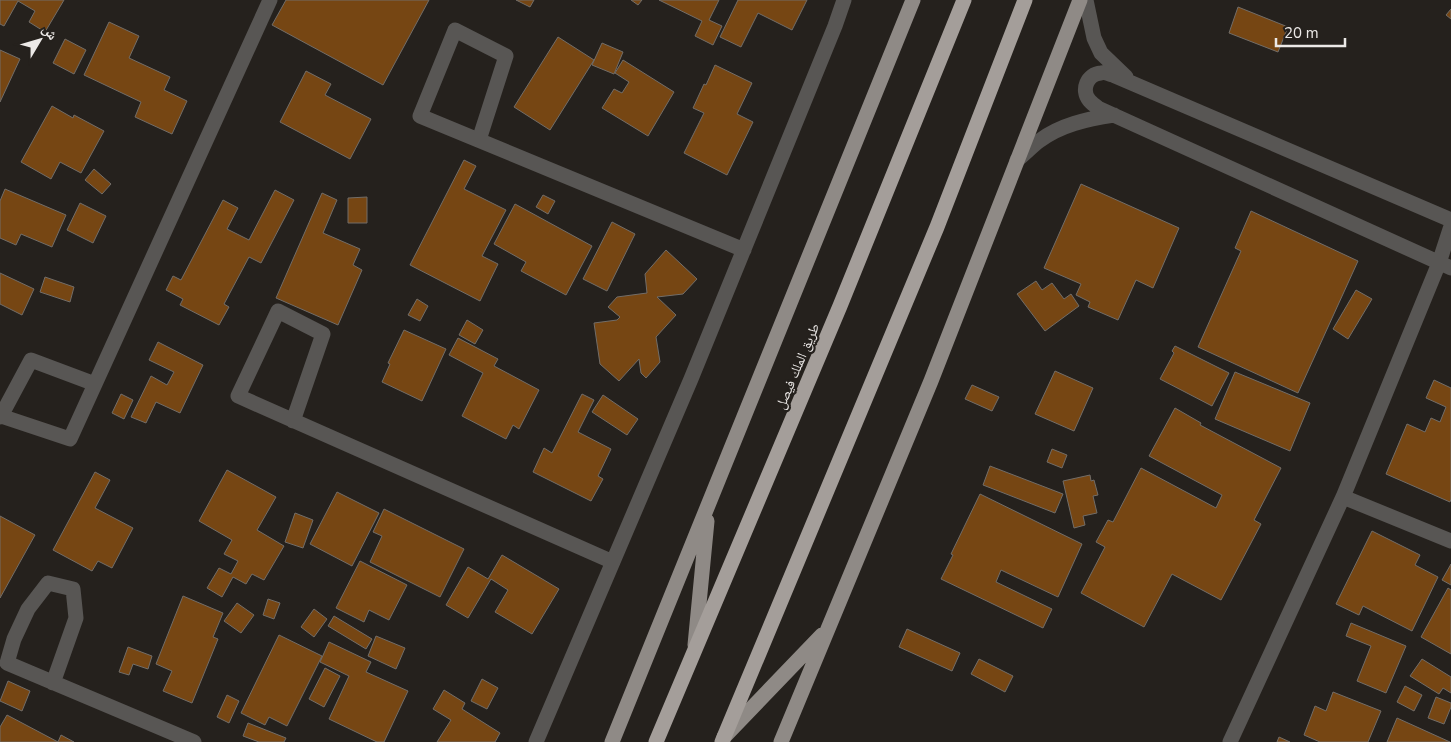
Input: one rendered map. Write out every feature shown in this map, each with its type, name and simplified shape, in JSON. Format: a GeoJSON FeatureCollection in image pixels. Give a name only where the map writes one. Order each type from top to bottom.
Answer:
{"type":"FeatureCollection","features":[{"type":"Feature","properties":{"kind":"highway","name":"طريق الملك فيصل"},"geometry":{"type":"LineString","coordinates":[[657,741],[840,306],[964,0]]}},
{"type":"Feature","properties":{"kind":"highway"},"geometry":{"type":"LineString","coordinates":[[723,740],[937,227],[1025,0]]}},
{"type":"Feature","properties":{"kind":"main road"},"geometry":{"type":"LineString","coordinates":[[612,742],[913,0]]}},
{"type":"Feature","properties":{"kind":"main road"},"geometry":{"type":"LineString","coordinates":[[780,742],[931,381],[1080,0]]}},
{"type":"Feature","properties":{"kind":"main road"},"geometry":{"type":"LineString","coordinates":[[695,649],[708,505]]}},
{"type":"Feature","properties":{"kind":"main road"},"geometry":{"type":"LineString","coordinates":[[723,740],[828,628]]}},
{"type":"Feature","properties":{"kind":"street"},"geometry":{"type":"LineString","coordinates":[[95,384],[31,360],[0,417],[70,439],[270,0]]}},
{"type":"Feature","properties":{"kind":"street"},"geometry":{"type":"LineString","coordinates":[[536,742],[691,379],[844,0]]}},
{"type":"Feature","properties":{"kind":"street"},"geometry":{"type":"LineString","coordinates":[[1086,0],[1094,38],[1098,46],[1112,65],[1132,84]]}},
{"type":"Feature","properties":{"kind":"street"},"geometry":{"type":"LineString","coordinates":[[478,140],[506,56],[455,30],[420,116],[478,140],[744,250]]}},
{"type":"Feature","properties":{"kind":"street"},"geometry":{"type":"LineString","coordinates":[[1445,265],[1098,108],[1089,100],[1085,92],[1086,82],[1092,76],[1102,72],[1112,75],[1451,220]]}},
{"type":"Feature","properties":{"kind":"street"},"geometry":{"type":"LineString","coordinates":[[1018,160],[1040,140],[1064,127],[1092,118],[1114,115]]}},
{"type":"Feature","properties":{"kind":"street"},"geometry":{"type":"LineString","coordinates":[[1230,742],[1343,497],[1445,265],[1451,226]]}},
{"type":"Feature","properties":{"kind":"street"},"geometry":{"type":"LineString","coordinates":[[293,421],[324,334],[278,311],[238,396],[293,421],[613,562]]}},
{"type":"Feature","properties":{"kind":"street"},"geometry":{"type":"LineString","coordinates":[[1343,497],[1451,541]]}},
{"type":"Feature","properties":{"kind":"street"},"geometry":{"type":"LineString","coordinates":[[53,683],[76,618],[73,590],[48,583],[28,608],[14,639],[7,664],[194,742]]}},
{"type":"Feature","properties":{"kind":"building"},"geometry":{"type":"Polygon","coordinates":[[[0,0],[64,0],[45,32],[29,22],[35,11],[18,1],[4,26],[0,24],[0,0]]]}},
{"type":"Feature","properties":{"kind":"building"},"geometry":{"type":"Polygon","coordinates":[[[286,0],[429,0],[383,85],[272,25],[286,0]]]}},
{"type":"Feature","properties":{"kind":"building"},"geometry":{"type":"Polygon","coordinates":[[[516,0],[534,0],[530,7],[516,0]]]}},
{"type":"Feature","properties":{"kind":"building"},"geometry":{"type":"Polygon","coordinates":[[[631,0],[642,0],[638,5],[631,0]]]}},
{"type":"Feature","properties":{"kind":"building"},"geometry":{"type":"Polygon","coordinates":[[[659,0],[719,0],[709,20],[722,26],[713,45],[695,36],[702,21],[659,0]]]}},
{"type":"Feature","properties":{"kind":"building"},"geometry":{"type":"Polygon","coordinates":[[[738,0],[807,0],[792,30],[758,13],[741,47],[720,37],[738,0]]]}},
{"type":"Feature","properties":{"kind":"building"},"geometry":{"type":"Polygon","coordinates":[[[1238,7],[1288,27],[1278,52],[1229,33],[1238,7]]]}},
{"type":"Feature","properties":{"kind":"building"},"geometry":{"type":"Polygon","coordinates":[[[1451,9],[1451,19],[1446,15],[1451,9]]]}},
{"type":"Feature","properties":{"kind":"building"},"geometry":{"type":"Polygon","coordinates":[[[109,22],[139,36],[129,58],[170,77],[164,90],[187,101],[172,134],[135,117],[141,102],[84,75],[109,22]]]}},
{"type":"Feature","properties":{"kind":"building"},"geometry":{"type":"Polygon","coordinates":[[[558,37],[594,60],[550,130],[514,107],[558,37]]]}},
{"type":"Feature","properties":{"kind":"building"},"geometry":{"type":"Polygon","coordinates":[[[65,39],[86,50],[74,74],[53,63],[65,39]]]}},
{"type":"Feature","properties":{"kind":"building"},"geometry":{"type":"Polygon","coordinates":[[[602,43],[623,52],[614,74],[592,65],[602,43]]]}},
{"type":"Feature","properties":{"kind":"building"},"geometry":{"type":"Polygon","coordinates":[[[0,50],[20,59],[0,102],[0,50]]]}},
{"type":"Feature","properties":{"kind":"building"},"geometry":{"type":"Polygon","coordinates":[[[623,60],[674,92],[648,136],[602,108],[614,89],[622,93],[629,82],[615,73],[623,60]]]}},
{"type":"Feature","properties":{"kind":"building"},"geometry":{"type":"Polygon","coordinates":[[[715,65],[752,83],[737,114],[753,122],[727,175],[684,153],[704,113],[693,108],[715,65]]]}},
{"type":"Feature","properties":{"kind":"building"},"geometry":{"type":"Polygon","coordinates":[[[306,71],[331,84],[325,95],[371,119],[350,159],[280,122],[306,71]]]}},
{"type":"Feature","properties":{"kind":"building"},"geometry":{"type":"Polygon","coordinates":[[[52,106],[73,118],[74,115],[104,131],[81,173],[60,162],[51,179],[21,162],[52,106]]]}},
{"type":"Feature","properties":{"kind":"building"},"geometry":{"type":"Polygon","coordinates":[[[464,160],[476,166],[464,189],[506,210],[482,256],[498,264],[480,301],[410,265],[464,160]]]}},
{"type":"Feature","properties":{"kind":"building"},"geometry":{"type":"Polygon","coordinates":[[[94,169],[111,184],[102,194],[85,180],[94,169]]]}},
{"type":"Feature","properties":{"kind":"building"},"geometry":{"type":"Polygon","coordinates":[[[1081,184],[1179,228],[1153,288],[1136,280],[1118,320],[1088,307],[1090,302],[1076,295],[1081,284],[1044,268],[1081,184]]]}},
{"type":"Feature","properties":{"kind":"building"},"geometry":{"type":"Polygon","coordinates":[[[5,189],[66,215],[52,247],[21,234],[16,245],[0,238],[0,201],[5,189]]]}},
{"type":"Feature","properties":{"kind":"building"},"geometry":{"type":"Polygon","coordinates":[[[275,190],[294,200],[261,263],[249,257],[224,304],[229,307],[219,325],[180,305],[183,299],[166,290],[173,276],[181,280],[223,200],[238,208],[227,229],[249,240],[275,190]]]}},
{"type":"Feature","properties":{"kind":"building"},"geometry":{"type":"Polygon","coordinates":[[[322,193],[337,200],[323,233],[360,249],[353,265],[362,270],[338,325],[276,298],[322,193]]]}},
{"type":"Feature","properties":{"kind":"building"},"geometry":{"type":"Polygon","coordinates":[[[543,195],[555,201],[548,214],[536,207],[543,195]]]}},
{"type":"Feature","properties":{"kind":"building"},"geometry":{"type":"Polygon","coordinates":[[[367,197],[367,223],[348,223],[348,198],[367,197]]]}},
{"type":"Feature","properties":{"kind":"building"},"geometry":{"type":"Polygon","coordinates":[[[80,203],[106,216],[93,243],[67,230],[80,203]]]}},
{"type":"Feature","properties":{"kind":"building"},"geometry":{"type":"Polygon","coordinates":[[[515,204],[592,246],[566,295],[521,271],[526,262],[494,244],[515,204]]]}},
{"type":"Feature","properties":{"kind":"building"},"geometry":{"type":"Polygon","coordinates":[[[1251,211],[1358,261],[1298,393],[1198,347],[1241,251],[1235,248],[1251,211]]]}},
{"type":"Feature","properties":{"kind":"building"},"geometry":{"type":"Polygon","coordinates":[[[612,222],[635,234],[607,291],[583,279],[612,222]]]}},
{"type":"Feature","properties":{"kind":"building"},"geometry":{"type":"Polygon","coordinates":[[[666,250],[697,279],[683,294],[657,297],[676,315],[656,337],[660,362],[646,378],[641,373],[639,359],[619,381],[600,364],[594,323],[617,320],[620,317],[608,307],[617,297],[647,293],[645,274],[666,250]]]}},
{"type":"Feature","properties":{"kind":"building"},"geometry":{"type":"Polygon","coordinates":[[[0,273],[34,289],[22,315],[0,304],[0,273]]]}},
{"type":"Feature","properties":{"kind":"building"},"geometry":{"type":"Polygon","coordinates":[[[45,277],[74,287],[70,302],[40,292],[45,277]]]}},
{"type":"Feature","properties":{"kind":"building"},"geometry":{"type":"Polygon","coordinates":[[[1036,281],[1042,290],[1052,283],[1064,299],[1071,294],[1079,306],[1045,331],[1017,294],[1036,281]]]}},
{"type":"Feature","properties":{"kind":"building"},"geometry":{"type":"Polygon","coordinates":[[[1356,290],[1372,299],[1348,339],[1333,329],[1356,290]]]}},
{"type":"Feature","properties":{"kind":"building"},"geometry":{"type":"Polygon","coordinates":[[[417,299],[428,306],[420,321],[408,315],[417,299]]]}},
{"type":"Feature","properties":{"kind":"building"},"geometry":{"type":"Polygon","coordinates":[[[467,320],[483,330],[475,344],[459,335],[467,320]]]}},
{"type":"Feature","properties":{"kind":"building"},"geometry":{"type":"Polygon","coordinates":[[[404,330],[446,349],[422,401],[382,382],[390,364],[388,363],[404,330]]]}},
{"type":"Feature","properties":{"kind":"building"},"geometry":{"type":"Polygon","coordinates":[[[458,338],[498,359],[494,366],[539,390],[519,429],[513,425],[506,439],[462,416],[483,373],[449,355],[458,338]]]}},
{"type":"Feature","properties":{"kind":"building"},"geometry":{"type":"Polygon","coordinates":[[[158,342],[203,365],[180,413],[156,402],[146,423],[131,417],[151,376],[167,385],[174,372],[149,360],[158,342]]]}},
{"type":"Feature","properties":{"kind":"building"},"geometry":{"type":"Polygon","coordinates":[[[1175,346],[1229,373],[1212,406],[1160,379],[1174,353],[1172,351],[1175,346]]]}},
{"type":"Feature","properties":{"kind":"building"},"geometry":{"type":"Polygon","coordinates":[[[1055,371],[1093,388],[1074,431],[1035,414],[1055,371]]]}},
{"type":"Feature","properties":{"kind":"building"},"geometry":{"type":"Polygon","coordinates":[[[1235,372],[1310,403],[1290,451],[1215,419],[1235,372]]]}},
{"type":"Feature","properties":{"kind":"building"},"geometry":{"type":"Polygon","coordinates":[[[1434,380],[1451,388],[1450,502],[1386,474],[1407,424],[1425,432],[1431,418],[1440,422],[1446,407],[1426,398],[1434,380]]]}},
{"type":"Feature","properties":{"kind":"building"},"geometry":{"type":"Polygon","coordinates":[[[972,385],[999,397],[992,411],[965,399],[972,385]]]}},
{"type":"Feature","properties":{"kind":"building"},"geometry":{"type":"Polygon","coordinates":[[[121,394],[133,400],[124,419],[112,413],[121,394]]]}},
{"type":"Feature","properties":{"kind":"building"},"geometry":{"type":"Polygon","coordinates":[[[582,394],[594,400],[578,432],[611,449],[598,476],[603,479],[591,501],[533,472],[544,448],[552,453],[582,394]]]}},
{"type":"Feature","properties":{"kind":"building"},"geometry":{"type":"Polygon","coordinates":[[[603,395],[638,419],[627,435],[592,412],[603,395]]]}},
{"type":"Feature","properties":{"kind":"building"},"geometry":{"type":"Polygon","coordinates":[[[1175,408],[1201,423],[1200,425],[1281,468],[1254,520],[1261,524],[1221,600],[1172,574],[1144,627],[1081,593],[1105,547],[1096,542],[1108,520],[1113,522],[1141,468],[1216,508],[1222,495],[1149,456],[1175,408]]]}},
{"type":"Feature","properties":{"kind":"building"},"geometry":{"type":"Polygon","coordinates":[[[1052,449],[1067,455],[1062,468],[1047,462],[1052,449]]]}},
{"type":"Feature","properties":{"kind":"building"},"geometry":{"type":"Polygon","coordinates":[[[990,466],[1063,494],[1055,513],[983,485],[990,466]]]}},
{"type":"Feature","properties":{"kind":"building"},"geometry":{"type":"Polygon","coordinates":[[[227,470],[276,497],[257,530],[284,546],[264,580],[252,574],[246,584],[233,577],[222,597],[207,588],[219,568],[231,574],[238,561],[224,554],[232,540],[199,521],[227,470]]]}},
{"type":"Feature","properties":{"kind":"building"},"geometry":{"type":"Polygon","coordinates":[[[95,472],[110,480],[95,508],[133,528],[112,568],[98,561],[92,571],[53,550],[95,472]]]}},
{"type":"Feature","properties":{"kind":"building"},"geometry":{"type":"Polygon","coordinates":[[[1090,475],[1091,481],[1094,480],[1098,495],[1093,496],[1097,513],[1083,516],[1085,525],[1074,528],[1063,481],[1090,475]]]}},
{"type":"Feature","properties":{"kind":"building"},"geometry":{"type":"Polygon","coordinates":[[[337,492],[379,513],[352,566],[310,544],[337,492]]]}},
{"type":"Feature","properties":{"kind":"building"},"geometry":{"type":"Polygon","coordinates":[[[980,494],[1082,544],[1058,597],[1001,570],[996,582],[1052,609],[1043,628],[941,579],[980,494]]]}},
{"type":"Feature","properties":{"kind":"building"},"geometry":{"type":"Polygon","coordinates":[[[384,509],[464,549],[440,597],[370,562],[382,536],[373,532],[384,509]]]}},
{"type":"Feature","properties":{"kind":"building"},"geometry":{"type":"Polygon","coordinates":[[[295,513],[313,520],[303,548],[285,542],[295,513]]]}},
{"type":"Feature","properties":{"kind":"building"},"geometry":{"type":"Polygon","coordinates":[[[0,516],[35,535],[0,598],[0,516]]]}},
{"type":"Feature","properties":{"kind":"building"},"geometry":{"type":"Polygon","coordinates":[[[1372,531],[1420,555],[1415,565],[1438,577],[1412,631],[1363,606],[1359,615],[1336,604],[1372,531]]]}},
{"type":"Feature","properties":{"kind":"building"},"geometry":{"type":"Polygon","coordinates":[[[502,555],[559,589],[532,634],[495,612],[508,590],[491,579],[468,618],[446,605],[468,567],[488,579],[502,555]]]}},
{"type":"Feature","properties":{"kind":"building"},"geometry":{"type":"Polygon","coordinates":[[[360,561],[407,585],[389,620],[369,610],[364,622],[336,608],[360,561]]]}},
{"type":"Feature","properties":{"kind":"building"},"geometry":{"type":"Polygon","coordinates":[[[1451,564],[1451,585],[1442,580],[1451,564]]]}},
{"type":"Feature","properties":{"kind":"building"},"geometry":{"type":"Polygon","coordinates":[[[1448,588],[1451,590],[1451,654],[1421,637],[1448,588]]]}},
{"type":"Feature","properties":{"kind":"building"},"geometry":{"type":"Polygon","coordinates":[[[183,596],[223,613],[213,637],[218,639],[192,703],[163,691],[172,671],[156,664],[183,596]]]}},
{"type":"Feature","properties":{"kind":"building"},"geometry":{"type":"Polygon","coordinates":[[[268,599],[280,603],[274,619],[263,615],[268,599]]]}},
{"type":"Feature","properties":{"kind":"building"},"geometry":{"type":"Polygon","coordinates":[[[237,603],[254,615],[241,633],[224,621],[237,603]]]}},
{"type":"Feature","properties":{"kind":"building"},"geometry":{"type":"Polygon","coordinates":[[[314,609],[327,619],[314,637],[301,627],[314,609]]]}},
{"type":"Feature","properties":{"kind":"building"},"geometry":{"type":"Polygon","coordinates":[[[334,616],[372,639],[366,649],[328,626],[334,616]]]}},
{"type":"Feature","properties":{"kind":"building"},"geometry":{"type":"Polygon","coordinates":[[[1351,623],[1406,646],[1386,693],[1357,681],[1371,646],[1346,636],[1351,623]]]}},
{"type":"Feature","properties":{"kind":"building"},"geometry":{"type":"Polygon","coordinates":[[[907,629],[960,653],[952,671],[899,647],[907,629]]]}},
{"type":"Feature","properties":{"kind":"building"},"geometry":{"type":"Polygon","coordinates":[[[279,635],[322,656],[287,726],[269,717],[265,725],[241,713],[279,635]]]}},
{"type":"Feature","properties":{"kind":"building"},"geometry":{"type":"Polygon","coordinates":[[[376,636],[405,648],[396,669],[368,656],[376,636]]]}},
{"type":"Feature","properties":{"kind":"building"},"geometry":{"type":"Polygon","coordinates":[[[329,642],[371,662],[366,672],[408,691],[384,742],[377,742],[329,719],[349,676],[320,662],[329,642]]]}},
{"type":"Feature","properties":{"kind":"building"},"geometry":{"type":"Polygon","coordinates":[[[128,647],[152,656],[148,669],[133,664],[129,675],[119,672],[128,647]]]}},
{"type":"Feature","properties":{"kind":"building"},"geometry":{"type":"Polygon","coordinates":[[[979,659],[1013,676],[1005,692],[971,674],[979,659]]]}},
{"type":"Feature","properties":{"kind":"building"},"geometry":{"type":"Polygon","coordinates":[[[1422,659],[1451,677],[1451,693],[1443,688],[1439,694],[1410,676],[1422,659]]]}},
{"type":"Feature","properties":{"kind":"building"},"geometry":{"type":"Polygon","coordinates":[[[325,668],[340,676],[324,707],[309,699],[325,668]]]}},
{"type":"Feature","properties":{"kind":"building"},"geometry":{"type":"Polygon","coordinates":[[[482,679],[498,688],[487,709],[471,701],[482,679]]]}},
{"type":"Feature","properties":{"kind":"building"},"geometry":{"type":"Polygon","coordinates":[[[8,681],[30,691],[22,711],[0,701],[8,681]]]}},
{"type":"Feature","properties":{"kind":"building"},"geometry":{"type":"Polygon","coordinates":[[[1405,686],[1422,695],[1414,711],[1397,702],[1405,686]]]}},
{"type":"Feature","properties":{"kind":"building"},"geometry":{"type":"Polygon","coordinates":[[[444,690],[465,703],[462,709],[500,733],[495,742],[437,742],[451,720],[433,709],[444,690]]]}},
{"type":"Feature","properties":{"kind":"building"},"geometry":{"type":"Polygon","coordinates":[[[1333,692],[1381,711],[1368,742],[1320,742],[1304,735],[1315,706],[1326,711],[1333,692]]]}},
{"type":"Feature","properties":{"kind":"building"},"geometry":{"type":"Polygon","coordinates":[[[227,695],[239,701],[229,723],[217,717],[227,695]]]}},
{"type":"Feature","properties":{"kind":"building"},"geometry":{"type":"Polygon","coordinates":[[[1436,697],[1451,703],[1444,724],[1428,718],[1436,697]]]}},
{"type":"Feature","properties":{"kind":"building"},"geometry":{"type":"Polygon","coordinates":[[[7,715],[58,742],[0,742],[0,727],[7,715]]]}},
{"type":"Feature","properties":{"kind":"building"},"geometry":{"type":"Polygon","coordinates":[[[1397,718],[1450,742],[1387,742],[1397,718]]]}},
{"type":"Feature","properties":{"kind":"building"},"geometry":{"type":"Polygon","coordinates":[[[248,723],[286,738],[284,742],[259,742],[243,736],[248,723]]]}},
{"type":"Feature","properties":{"kind":"building"},"geometry":{"type":"Polygon","coordinates":[[[61,735],[74,742],[58,742],[61,735]]]}},
{"type":"Feature","properties":{"kind":"building"},"geometry":{"type":"Polygon","coordinates":[[[1279,737],[1290,742],[1277,742],[1279,737]]]}}]}
